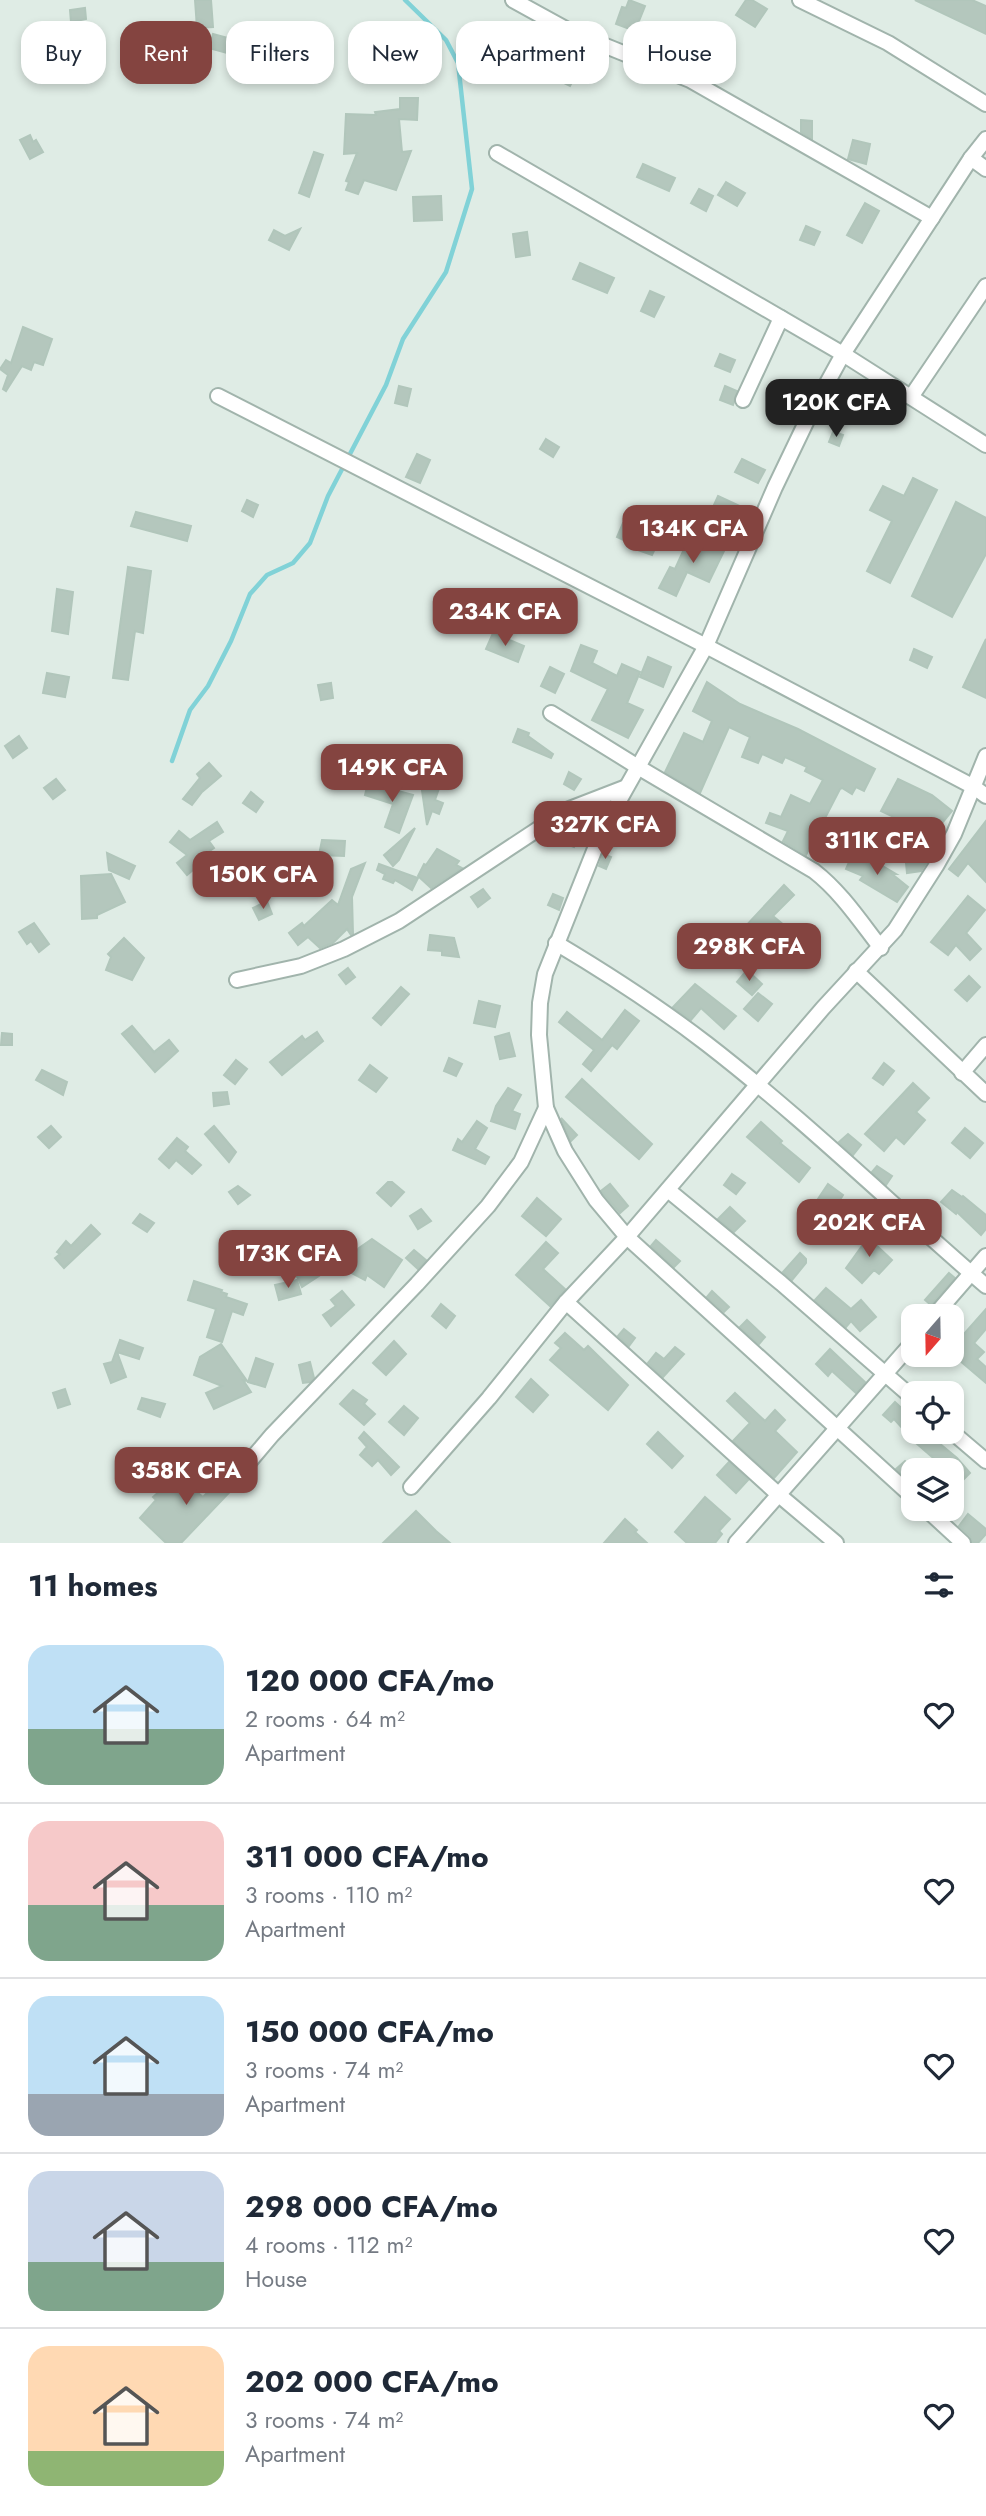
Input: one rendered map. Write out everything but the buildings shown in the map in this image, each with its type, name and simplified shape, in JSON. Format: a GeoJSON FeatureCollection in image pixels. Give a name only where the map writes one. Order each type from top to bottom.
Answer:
{"type":"FeatureCollection","features":[{"type":"Feature","properties":{"kind":"street"},"geometry":{"type":"LineString","coordinates":[[513,0],[571,32],[690,80],[932,219]]}},
{"type":"Feature","properties":{"kind":"street"},"geometry":{"type":"LineString","coordinates":[[800,0],[888,43],[986,104]]}},
{"type":"Feature","properties":{"kind":"street"},"geometry":{"type":"LineString","coordinates":[[901,1485],[627,1237],[596,1199],[565,1151],[547,1108],[539,1035],[540,1003],[545,974],[588,863],[625,788],[706,646],[810,414],[843,354],[986,139]]}},
{"type":"Feature","properties":{"kind":"street"},"geometry":{"type":"LineString","coordinates":[[497,153],[843,354],[986,445]]}},
{"type":"Feature","properties":{"kind":"street"},"geometry":{"type":"LineString","coordinates":[[971,158],[986,169]]}},
{"type":"Feature","properties":{"kind":"street"},"geometry":{"type":"LineString","coordinates":[[911,397],[986,286]]}},
{"type":"Feature","properties":{"kind":"street"},"geometry":{"type":"LineString","coordinates":[[743,400],[781,318]]}},
{"type":"Feature","properties":{"kind":"street"},"geometry":{"type":"LineString","coordinates":[[218,396],[706,646],[980,791]]}},
{"type":"Feature","properties":{"kind":"street"},"geometry":{"type":"LineString","coordinates":[[551,713],[814,871],[846,902],[881,948]]}},
{"type":"Feature","properties":{"kind":"street"},"geometry":{"type":"LineString","coordinates":[[411,1487],[489,1398],[566,1302],[627,1237],[856,971],[881,948],[908,913],[980,791],[986,755]]}},
{"type":"Feature","properties":{"kind":"street"},"geometry":{"type":"LineString","coordinates":[[237,980],[301,967],[344,949],[400,920],[567,810],[625,788]]}},
{"type":"Feature","properties":{"kind":"street"},"geometry":{"type":"LineString","coordinates":[[556,943],[654,1006],[757,1085],[986,1286]]}},
{"type":"Feature","properties":{"kind":"street"},"geometry":{"type":"LineString","coordinates":[[856,971],[986,1094]]}},
{"type":"Feature","properties":{"kind":"street"},"geometry":{"type":"LineString","coordinates":[[962,1073],[986,1045]]}},
{"type":"Feature","properties":{"kind":"street"},"geometry":{"type":"LineString","coordinates":[[244,1468],[488,1206],[521,1162],[547,1108]]}},
{"type":"Feature","properties":{"kind":"street"},"geometry":{"type":"LineString","coordinates":[[668,1190],[781,1283],[901,1388]]}},
{"type":"Feature","properties":{"kind":"street"},"geometry":{"type":"LineString","coordinates":[[944,1304],[986,1256]]}},
{"type":"Feature","properties":{"kind":"street"},"geometry":{"type":"LineString","coordinates":[[566,1302],[779,1495],[836,1543]]}},
{"type":"Feature","properties":{"kind":"street"},"geometry":{"type":"LineString","coordinates":[[736,1543],[901,1357]]}},
{"type":"Feature","properties":{"kind":"street"},"geometry":{"type":"LineString","coordinates":[[964,1442],[986,1461]]}},
{"type":"Feature","properties":{"kind":"street"},"geometry":{"type":"LineString","coordinates":[[939,1521],[963,1543]]}},
{"type":"Feature","properties":{"kind":"waterway"},"geometry":{"type":"LineString","coordinates":[[172,761],[190,710],[208,686],[231,641],[250,594],[267,575],[293,563],[310,543],[328,496],[386,385],[403,339],[446,272],[472,189],[458,63],[446,40],[405,0]]}}]}
